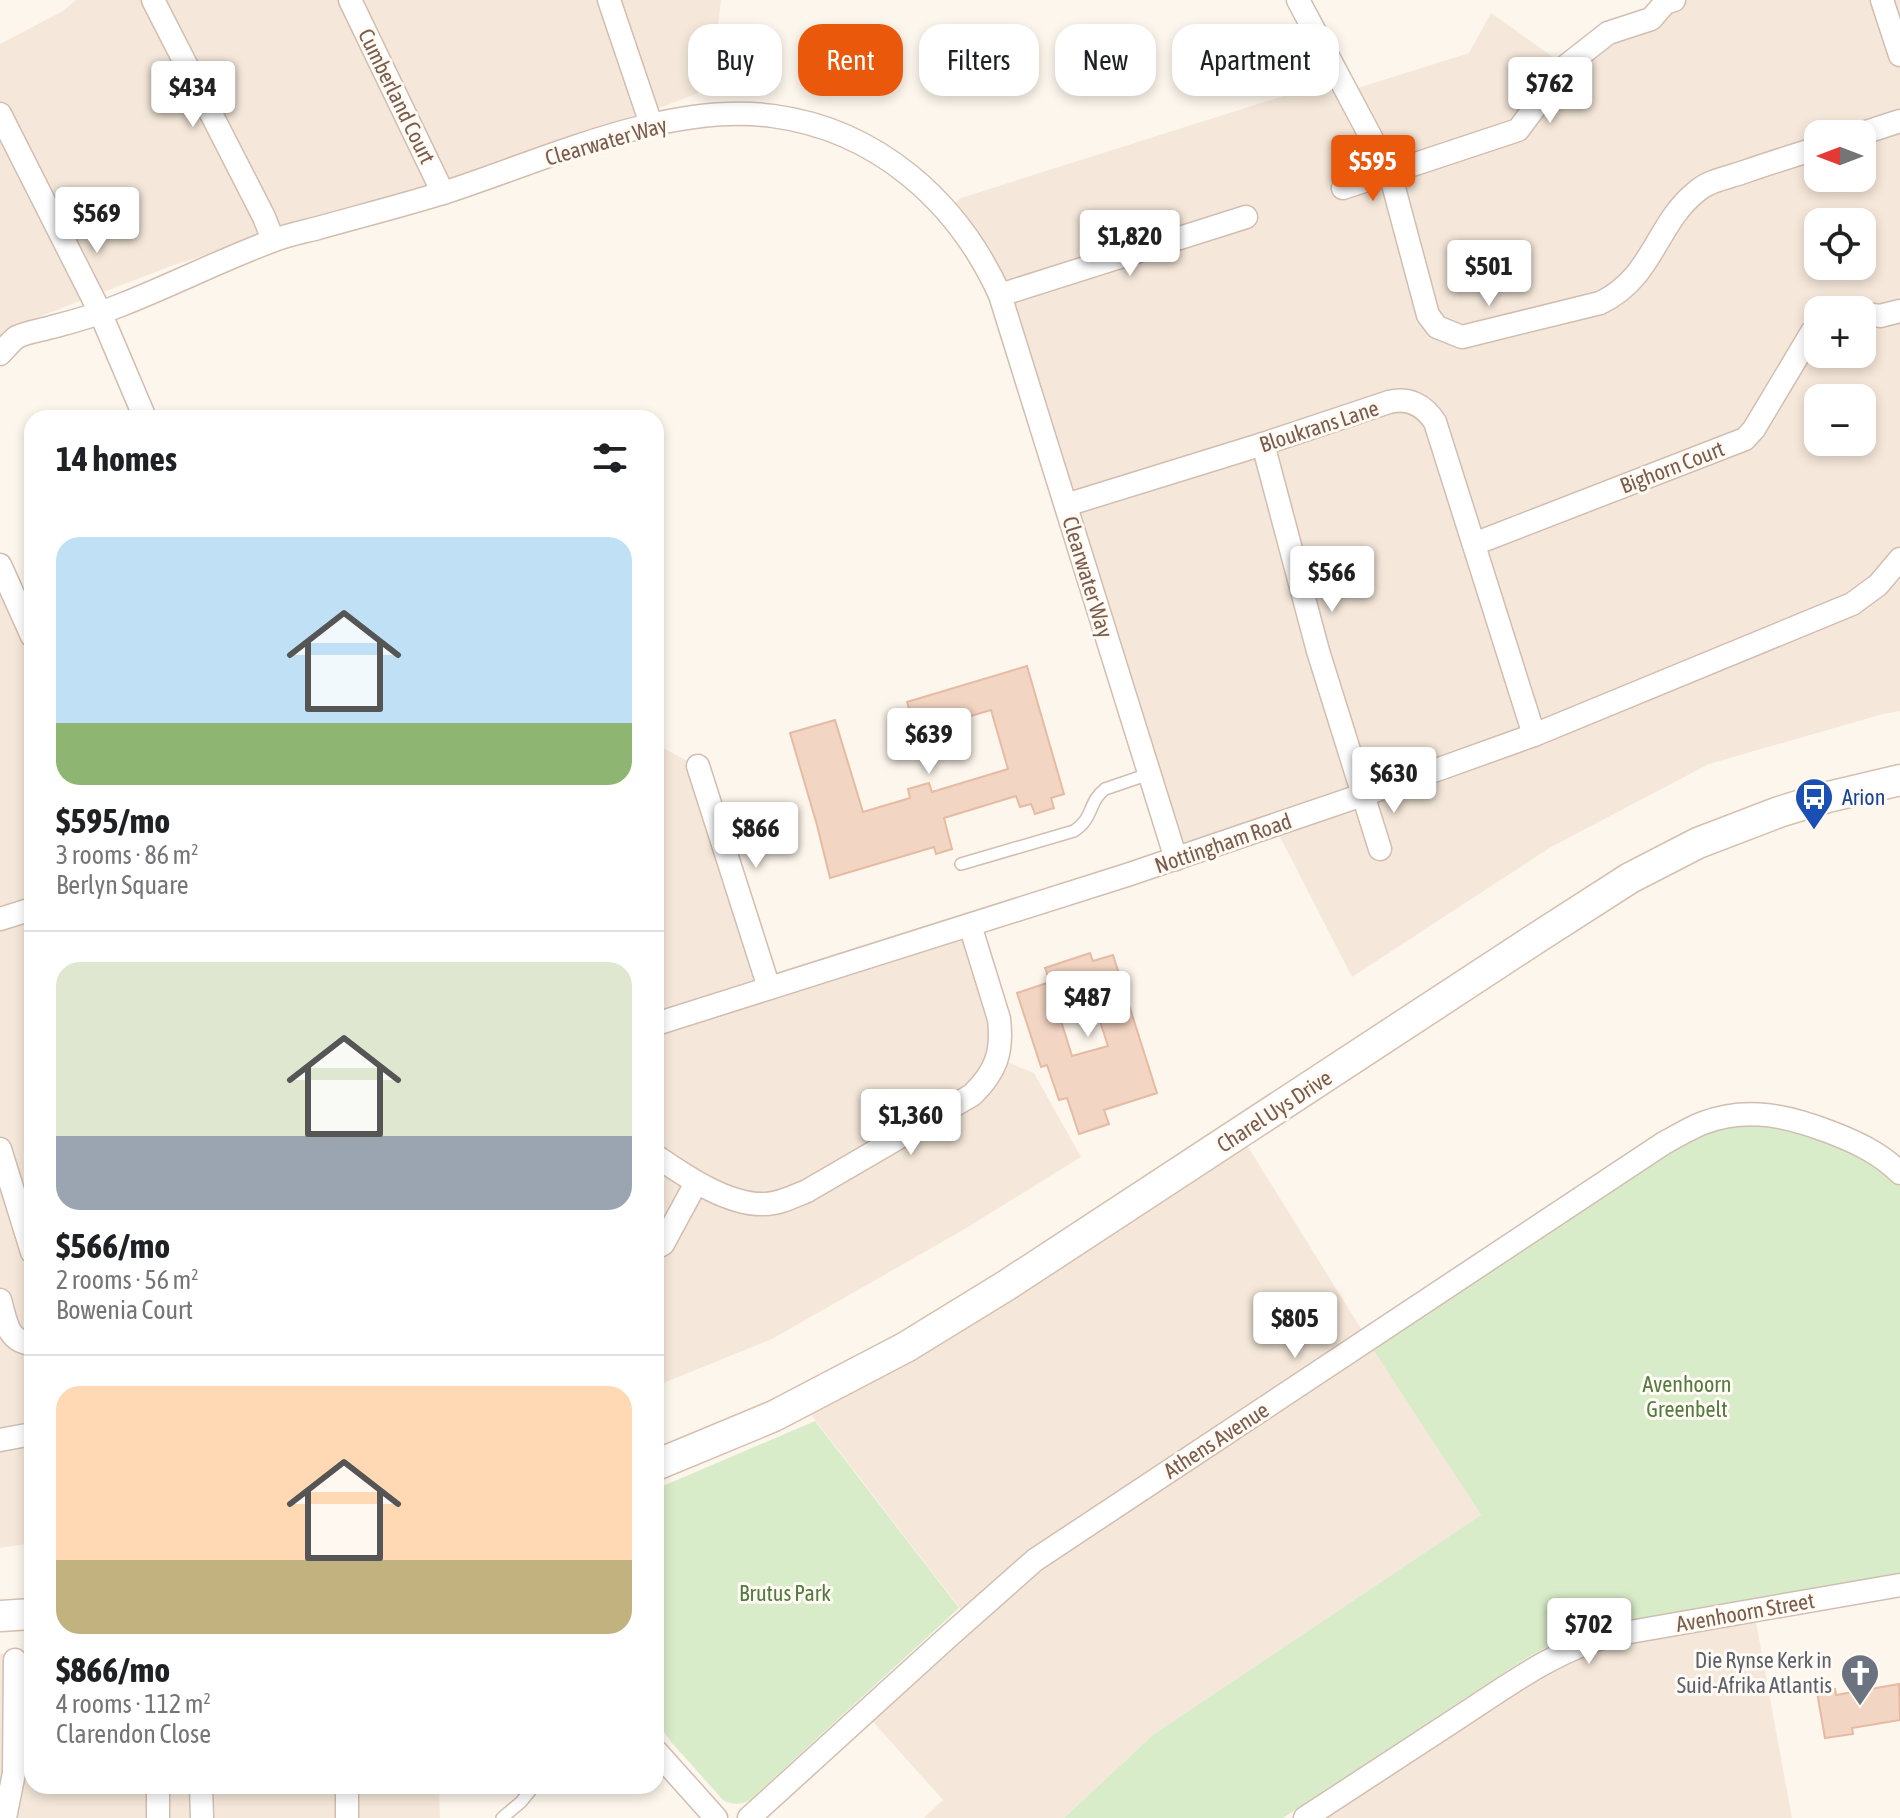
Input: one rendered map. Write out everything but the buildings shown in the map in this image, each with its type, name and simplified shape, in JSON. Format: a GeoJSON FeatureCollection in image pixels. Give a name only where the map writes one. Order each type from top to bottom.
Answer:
{"type":"FeatureCollection","features":[{"type":"Feature","properties":{"kind":"main road","name":"Charel Uys Drive"},"geometry":{"type":"LineString","coordinates":[[664,1462],[774,1416],[906,1347],[1007,1285],[1630,878],[1698,843],[1767,816],[1828,797],[1900,780]]}},
{"type":"Feature","properties":{"kind":"main road"},"geometry":{"type":"LineString","coordinates":[[0,1616],[24,1614]]}},
{"type":"Feature","properties":{"kind":"street"},"geometry":{"type":"LineString","coordinates":[[153,0],[273,240]]}},
{"type":"Feature","properties":{"kind":"street","name":"Cumberland Court"},"geometry":{"type":"LineString","coordinates":[[350,0],[443,193]]}},
{"type":"Feature","properties":{"kind":"street"},"geometry":{"type":"LineString","coordinates":[[609,0],[651,124]]}},
{"type":"Feature","properties":{"kind":"street"},"geometry":{"type":"LineString","coordinates":[[1298,0],[1390,173],[1428,315],[1437,327],[1462,337],[1585,307],[1613,297],[1640,272],[1678,211],[1695,192],[1714,182],[1804,153]]}},
{"type":"Feature","properties":{"kind":"street"},"geometry":{"type":"LineString","coordinates":[[1343,188],[1518,130],[1566,66],[1608,33],[1651,19],[1665,3],[1674,0]]}},
{"type":"Feature","properties":{"kind":"street"},"geometry":{"type":"LineString","coordinates":[[1882,0],[1900,55]]}},
{"type":"Feature","properties":{"kind":"street","name":"Clearwater Way"},"geometry":{"type":"LineString","coordinates":[[0,354],[17,337],[100,312],[273,240],[443,193],[651,124],[723,113],[751,114],[813,124],[844,135],[901,169],[938,200],[977,250],[1000,295],[1176,859]]}},
{"type":"Feature","properties":{"kind":"street"},"geometry":{"type":"LineString","coordinates":[[0,114],[100,312],[142,410]]}},
{"type":"Feature","properties":{"kind":"street"},"geometry":{"type":"LineString","coordinates":[[1876,129],[1900,121]]}},
{"type":"Feature","properties":{"kind":"street"},"geometry":{"type":"LineString","coordinates":[[1000,295],[1246,217]]}},
{"type":"Feature","properties":{"kind":"street"},"geometry":{"type":"LineString","coordinates":[[1876,315],[1900,311]]}},
{"type":"Feature","properties":{"kind":"street","name":"Bighorn Court"},"geometry":{"type":"LineString","coordinates":[[1474,544],[1745,439],[1804,345]]}},
{"type":"Feature","properties":{"kind":"street","name":"Bloukrans Lane"},"geometry":{"type":"LineString","coordinates":[[1066,505],[1389,402],[1404,400],[1422,406],[1435,422],[1534,735]]}},
{"type":"Feature","properties":{"kind":"street"},"geometry":{"type":"LineString","coordinates":[[1263,444],[1318,651],[1380,849]]}},
{"type":"Feature","properties":{"kind":"street","name":"Nottingham Road"},"geometry":{"type":"LineString","coordinates":[[664,1021],[1176,859],[1534,735],[1852,604],[1878,585],[1900,559]]}},
{"type":"Feature","properties":{"kind":"street"},"geometry":{"type":"LineString","coordinates":[[0,565],[24,618]]}},
{"type":"Feature","properties":{"kind":"street"},"geometry":{"type":"LineString","coordinates":[[698,766],[769,988]]}},
{"type":"Feature","properties":{"kind":"street"},"geometry":{"type":"LineString","coordinates":[[0,919],[24,912]]}},
{"type":"Feature","properties":{"kind":"street"},"geometry":{"type":"LineString","coordinates":[[664,1161],[696,1183],[751,1204],[768,1204],[807,1191],[972,1095],[983,1085],[997,1059],[1000,1033],[999,1019],[970,925]]}},
{"type":"Feature","properties":{"kind":"street","name":"Athens Avenue"},"geometry":{"type":"LineString","coordinates":[[749,1818],[1035,1560],[1664,1143],[1700,1123],[1718,1118],[1757,1113],[1778,1115],[1864,1146],[1900,1173]]}},
{"type":"Feature","properties":{"kind":"street"},"geometry":{"type":"LineString","coordinates":[[0,1149],[24,1226]]}},
{"type":"Feature","properties":{"kind":"street"},"geometry":{"type":"LineString","coordinates":[[664,1242],[696,1183]]}},
{"type":"Feature","properties":{"kind":"street"},"geometry":{"type":"LineString","coordinates":[[0,1300],[12,1335],[24,1343]]}},
{"type":"Feature","properties":{"kind":"street"},"geometry":{"type":"LineString","coordinates":[[0,1440],[24,1436]]}},
{"type":"Feature","properties":{"kind":"street","name":"Avenhoorn Street"},"geometry":{"type":"LineString","coordinates":[[1305,1818],[1527,1673],[1579,1645],[1613,1635],[1900,1585]]}},
{"type":"Feature","properties":{"kind":"street"},"geometry":{"type":"LineString","coordinates":[[5,1818],[14,1773],[15,1660]]}},
{"type":"Feature","properties":{"kind":"street"},"geometry":{"type":"LineString","coordinates":[[664,1760],[716,1818]]}},
{"type":"Feature","properties":{"kind":"street"},"geometry":{"type":"LineString","coordinates":[[158,1794],[158,1818]]}},
{"type":"Feature","properties":{"kind":"street"},"geometry":{"type":"LineString","coordinates":[[201,1794],[202,1818]]}},
{"type":"Feature","properties":{"kind":"street"},"geometry":{"type":"LineString","coordinates":[[347,1794],[347,1818]]}},
{"type":"Feature","properties":{"kind":"lane"},"geometry":{"type":"LineString","coordinates":[[961,864],[1074,831],[1088,819],[1095,798],[1105,789],[1149,774]]}},
{"type":"Feature","properties":{"kind":"lane"},"geometry":{"type":"LineString","coordinates":[[502,1818],[528,1794]]}},
{"type":"Feature","properties":{"kind":"shaded area"},"geometry":{"type":"Polygon","coordinates":[[[76,0],[721,0],[718,24],[688,24],[688,96],[690,96],[590,135],[171,266],[41,316],[0,346],[0,44],[63,11],[76,0]]]}},
{"type":"Feature","properties":{"kind":"shaded area"},"geometry":{"type":"Polygon","coordinates":[[[1677,0],[1900,0],[1900,711],[1709,764],[1551,847],[1352,977],[1275,827],[1176,859],[1001,296],[946,209],[961,198],[1283,96],[1339,96],[1340,78],[1348,91],[1469,53],[1491,13],[1567,67],[1677,0]]]}},
{"type":"Feature","properties":{"kind":"shaded area"},"geometry":{"type":"Polygon","coordinates":[[[0,561],[24,614],[24,1544],[0,1548],[0,561]]]}},
{"type":"Feature","properties":{"kind":"shaded area"},"geometry":{"type":"Polygon","coordinates":[[[664,749],[697,766],[768,989],[972,925],[999,1059],[1034,1073],[1081,1157],[963,1230],[772,1339],[664,1383],[664,749]]]}},
{"type":"Feature","properties":{"kind":"shaded area"},"geometry":{"type":"Polygon","coordinates":[[[1240,1134],[1481,1515],[1154,1734],[1064,1818],[924,1818],[943,1800],[866,1714],[969,1620],[802,1403],[1240,1134]]]}},
{"type":"Feature","properties":{"kind":"shaded area"},"geometry":{"type":"Polygon","coordinates":[[[1754,1611],[1792,1818],[1307,1818],[1547,1662],[1754,1611]]]}},
{"type":"Feature","properties":{"kind":"shaded area"},"geometry":{"type":"Polygon","coordinates":[[[24,1653],[24,1794],[439,1794],[440,1818],[0,1818],[0,1654],[24,1653]]]}},
{"type":"Feature","properties":{"kind":"green space","name":"Avenhoorn Greenbelt"},"geometry":{"type":"Polygon","coordinates":[[[1753,1123],[1786,1127],[1856,1153],[1875,1164],[1900,1186],[1900,1574],[1611,1626],[1558,1642],[1528,1657],[1283,1818],[1064,1818],[1154,1734],[1481,1515],[1373,1349],[1679,1145],[1715,1129],[1753,1123]]]}},
{"type":"Feature","properties":{"kind":"green space","name":"Brutus Park"},"geometry":{"type":"Polygon","coordinates":[[[815,1421],[959,1608],[750,1800],[740,1804],[723,1800],[664,1732],[664,1486],[815,1421]]]}},
{"type":"Feature","properties":{"kind":"place","name":"Arion"},"geometry":{"type":"Point","coordinates":[1814,831]}},
{"type":"Feature","properties":{"kind":"place","name":"Die Rynse Kerk in Suid-Afrika Atlantis"},"geometry":{"type":"Point","coordinates":[1860,1707]}}]}
